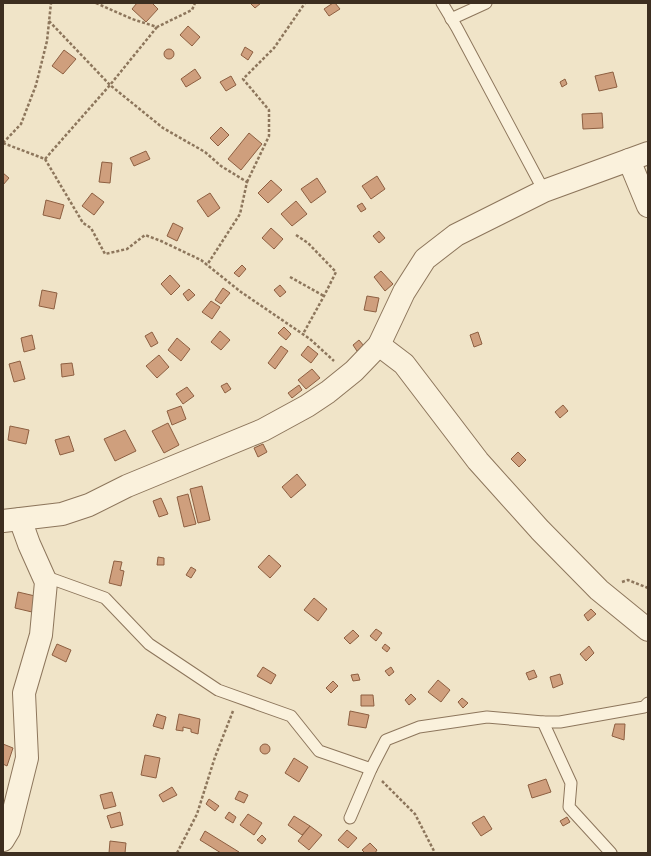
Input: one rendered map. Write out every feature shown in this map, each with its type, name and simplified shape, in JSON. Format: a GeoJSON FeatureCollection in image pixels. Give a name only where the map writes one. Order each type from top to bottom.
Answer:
{"type":"FeatureCollection","features":[{"type":"Feature","properties":{"kind":"street"},"geometry":{"type":"LineString","coordinates":[[3,840],[9,830],[27,758],[24,693],[41,635],[46,582],[29,544],[12,520],[62,514],[89,506],[127,486],[263,430],[308,406],[348,375],[379,345],[404,292],[425,259],[456,235],[544,191],[639,157],[648,206]]}},
{"type":"Feature","properties":{"kind":"street"},"geometry":{"type":"LineString","coordinates":[[379,345],[404,364],[478,461],[540,530],[599,590],[648,630]]}},
{"type":"Feature","properties":{"kind":"lane"},"geometry":{"type":"LineString","coordinates":[[442,3],[544,191]]}},
{"type":"Feature","properties":{"kind":"lane"},"geometry":{"type":"LineString","coordinates":[[451,19],[486,3]]}},
{"type":"Feature","properties":{"kind":"lane"},"geometry":{"type":"LineString","coordinates":[[43,576],[105,598],[149,644],[218,690],[291,716],[319,751],[371,769]]}},
{"type":"Feature","properties":{"kind":"lane"},"geometry":{"type":"LineString","coordinates":[[350,818],[371,769],[386,740],[419,727],[487,716],[543,722],[560,722],[644,707],[648,703]]}},
{"type":"Feature","properties":{"kind":"lane"},"geometry":{"type":"LineString","coordinates":[[543,722],[571,783],[570,807],[611,853]]}},
{"type":"Feature","properties":{"kind":"path"},"geometry":{"type":"LineString","coordinates":[[51,3],[47,41],[36,85],[21,124],[3,143],[45,159],[83,223],[91,228],[105,254],[127,249],[145,235],[201,260],[242,292],[310,339],[348,375]]}},
{"type":"Feature","properties":{"kind":"path"},"geometry":{"type":"LineString","coordinates":[[96,3],[132,19],[157,27]]}},
{"type":"Feature","properties":{"kind":"path"},"geometry":{"type":"LineString","coordinates":[[45,159],[110,85],[157,27],[192,10],[195,3]]}},
{"type":"Feature","properties":{"kind":"path"},"geometry":{"type":"LineString","coordinates":[[207,264],[240,214],[247,182],[269,136],[269,110],[243,79],[274,48],[305,3]]}},
{"type":"Feature","properties":{"kind":"path"},"geometry":{"type":"LineString","coordinates":[[49,21],[110,85],[163,128],[205,152],[221,166],[247,182]]}},
{"type":"Feature","properties":{"kind":"path"},"geometry":{"type":"LineString","coordinates":[[296,235],[308,243],[336,272],[303,334]]}},
{"type":"Feature","properties":{"kind":"path"},"geometry":{"type":"LineString","coordinates":[[290,277],[324,296]]}},
{"type":"Feature","properties":{"kind":"path"},"geometry":{"type":"LineString","coordinates":[[177,853],[198,814],[215,757],[239,698]]}},
{"type":"Feature","properties":{"kind":"path"},"geometry":{"type":"LineString","coordinates":[[371,769],[415,814],[435,853]]}},
{"type":"Feature","properties":{"kind":"building"},"geometry":{"type":"Polygon","coordinates":[[[137,3],[152,3],[158,9],[146,22],[132,9],[137,3]]]}},
{"type":"Feature","properties":{"kind":"building"},"geometry":{"type":"Polygon","coordinates":[[[250,3],[261,3],[255,8],[250,3]]]}},
{"type":"Feature","properties":{"kind":"building"},"geometry":{"type":"Polygon","coordinates":[[[335,3],[340,9],[329,16],[324,9],[335,3]]]}},
{"type":"Feature","properties":{"kind":"building"},"geometry":{"type":"Polygon","coordinates":[[[188,26],[200,37],[192,46],[180,35],[188,26]]]}},
{"type":"Feature","properties":{"kind":"building"},"geometry":{"type":"Polygon","coordinates":[[[245,47],[253,52],[248,60],[241,55],[245,47]]]}},
{"type":"Feature","properties":{"kind":"building"},"geometry":{"type":"Polygon","coordinates":[[[169,49],[174,54],[169,59],[164,54],[169,49]]]}},
{"type":"Feature","properties":{"kind":"building"},"geometry":{"type":"Polygon","coordinates":[[[64,50],[76,59],[63,74],[52,66],[64,50]]]}},
{"type":"Feature","properties":{"kind":"building"},"geometry":{"type":"Polygon","coordinates":[[[195,69],[201,78],[186,87],[181,79],[195,69]]]}},
{"type":"Feature","properties":{"kind":"building"},"geometry":{"type":"Polygon","coordinates":[[[613,72],[617,87],[599,91],[595,76],[613,72]]]}},
{"type":"Feature","properties":{"kind":"building"},"geometry":{"type":"Polygon","coordinates":[[[231,76],[236,85],[226,91],[220,82],[231,76]]]}},
{"type":"Feature","properties":{"kind":"building"},"geometry":{"type":"Polygon","coordinates":[[[565,79],[567,84],[562,87],[560,82],[565,79]]]}},
{"type":"Feature","properties":{"kind":"building"},"geometry":{"type":"Polygon","coordinates":[[[602,113],[603,128],[583,129],[582,114],[602,113]]]}},
{"type":"Feature","properties":{"kind":"building"},"geometry":{"type":"Polygon","coordinates":[[[221,127],[229,135],[218,146],[210,138],[221,127]]]}},
{"type":"Feature","properties":{"kind":"building"},"geometry":{"type":"Polygon","coordinates":[[[249,133],[262,144],[241,170],[228,159],[249,133]]]}},
{"type":"Feature","properties":{"kind":"building"},"geometry":{"type":"Polygon","coordinates":[[[146,151],[150,159],[134,166],[130,158],[146,151]]]}},
{"type":"Feature","properties":{"kind":"building"},"geometry":{"type":"Polygon","coordinates":[[[102,162],[112,163],[110,183],[99,182],[102,162]]]}},
{"type":"Feature","properties":{"kind":"building"},"geometry":{"type":"Polygon","coordinates":[[[3,173],[9,178],[3,185],[3,173]]]}},
{"type":"Feature","properties":{"kind":"building"},"geometry":{"type":"Polygon","coordinates":[[[377,176],[385,189],[371,199],[362,186],[377,176]]]}},
{"type":"Feature","properties":{"kind":"building"},"geometry":{"type":"Polygon","coordinates":[[[317,178],[326,192],[311,203],[301,189],[317,178]]]}},
{"type":"Feature","properties":{"kind":"building"},"geometry":{"type":"Polygon","coordinates":[[[271,180],[282,190],[268,203],[258,193],[271,180]]]}},
{"type":"Feature","properties":{"kind":"building"},"geometry":{"type":"Polygon","coordinates":[[[92,193],[104,202],[94,215],[82,206],[92,193]]]}},
{"type":"Feature","properties":{"kind":"building"},"geometry":{"type":"Polygon","coordinates":[[[210,193],[220,208],[208,217],[197,201],[210,193]]]}},
{"type":"Feature","properties":{"kind":"building"},"geometry":{"type":"Polygon","coordinates":[[[46,200],[64,205],[60,219],[43,215],[46,200]]]}},
{"type":"Feature","properties":{"kind":"building"},"geometry":{"type":"Polygon","coordinates":[[[296,201],[307,214],[292,226],[281,214],[296,201]]]}},
{"type":"Feature","properties":{"kind":"building"},"geometry":{"type":"Polygon","coordinates":[[[362,203],[366,209],[361,212],[357,206],[362,203]]]}},
{"type":"Feature","properties":{"kind":"building"},"geometry":{"type":"Polygon","coordinates":[[[173,223],[183,228],[177,241],[167,236],[173,223]]]}},
{"type":"Feature","properties":{"kind":"building"},"geometry":{"type":"Polygon","coordinates":[[[271,228],[283,239],[274,249],[262,238],[271,228]]]}},
{"type":"Feature","properties":{"kind":"building"},"geometry":{"type":"Polygon","coordinates":[[[379,231],[385,238],[379,243],[373,236],[379,231]]]}},
{"type":"Feature","properties":{"kind":"building"},"geometry":{"type":"Polygon","coordinates":[[[242,265],[246,269],[239,277],[234,273],[242,265]]]}},
{"type":"Feature","properties":{"kind":"building"},"geometry":{"type":"Polygon","coordinates":[[[381,271],[393,284],[385,291],[374,277],[381,271]]]}},
{"type":"Feature","properties":{"kind":"building"},"geometry":{"type":"Polygon","coordinates":[[[170,275],[180,286],[171,295],[161,284],[170,275]]]}},
{"type":"Feature","properties":{"kind":"building"},"geometry":{"type":"Polygon","coordinates":[[[280,285],[286,292],[280,297],[274,290],[280,285]]]}},
{"type":"Feature","properties":{"kind":"building"},"geometry":{"type":"Polygon","coordinates":[[[223,288],[230,293],[221,304],[215,300],[223,288]]]}},
{"type":"Feature","properties":{"kind":"building"},"geometry":{"type":"Polygon","coordinates":[[[189,289],[195,295],[188,301],[183,294],[189,289]]]}},
{"type":"Feature","properties":{"kind":"building"},"geometry":{"type":"Polygon","coordinates":[[[42,290],[57,293],[54,309],[39,306],[42,290]]]}},
{"type":"Feature","properties":{"kind":"building"},"geometry":{"type":"Polygon","coordinates":[[[367,296],[379,298],[376,312],[364,310],[367,296]]]}},
{"type":"Feature","properties":{"kind":"building"},"geometry":{"type":"Polygon","coordinates":[[[211,301],[220,307],[212,319],[202,312],[211,301]]]}},
{"type":"Feature","properties":{"kind":"building"},"geometry":{"type":"Polygon","coordinates":[[[284,327],[291,334],[286,340],[278,333],[284,327]]]}},
{"type":"Feature","properties":{"kind":"building"},"geometry":{"type":"Polygon","coordinates":[[[220,331],[230,340],[221,350],[211,342],[220,331]]]}},
{"type":"Feature","properties":{"kind":"building"},"geometry":{"type":"Polygon","coordinates":[[[152,332],[158,343],[151,347],[145,336],[152,332]]]}},
{"type":"Feature","properties":{"kind":"building"},"geometry":{"type":"Polygon","coordinates":[[[478,332],[482,344],[474,347],[470,335],[478,332]]]}},
{"type":"Feature","properties":{"kind":"building"},"geometry":{"type":"Polygon","coordinates":[[[32,335],[35,349],[24,352],[21,338],[32,335]]]}},
{"type":"Feature","properties":{"kind":"building"},"geometry":{"type":"Polygon","coordinates":[[[177,338],[190,349],[181,361],[168,350],[177,338]]]}},
{"type":"Feature","properties":{"kind":"building"},"geometry":{"type":"Polygon","coordinates":[[[359,340],[364,346],[357,351],[353,345],[359,340]]]}},
{"type":"Feature","properties":{"kind":"building"},"geometry":{"type":"Polygon","coordinates":[[[281,346],[288,351],[275,369],[268,363],[281,346]]]}},
{"type":"Feature","properties":{"kind":"building"},"geometry":{"type":"Polygon","coordinates":[[[308,346],[318,354],[311,363],[301,355],[308,346]]]}},
{"type":"Feature","properties":{"kind":"building"},"geometry":{"type":"Polygon","coordinates":[[[159,355],[169,367],[157,378],[146,366],[159,355]]]}},
{"type":"Feature","properties":{"kind":"building"},"geometry":{"type":"Polygon","coordinates":[[[20,361],[25,379],[14,382],[9,364],[20,361]]]}},
{"type":"Feature","properties":{"kind":"building"},"geometry":{"type":"Polygon","coordinates":[[[72,363],[74,375],[62,377],[61,364],[72,363]]]}},
{"type":"Feature","properties":{"kind":"building"},"geometry":{"type":"Polygon","coordinates":[[[312,369],[320,378],[306,389],[298,380],[312,369]]]}},
{"type":"Feature","properties":{"kind":"building"},"geometry":{"type":"Polygon","coordinates":[[[227,383],[231,389],[225,393],[221,386],[227,383]]]}},
{"type":"Feature","properties":{"kind":"building"},"geometry":{"type":"Polygon","coordinates":[[[299,385],[302,390],[292,398],[288,393],[299,385]]]}},
{"type":"Feature","properties":{"kind":"building"},"geometry":{"type":"Polygon","coordinates":[[[187,387],[194,396],[183,404],[176,394],[187,387]]]}},
{"type":"Feature","properties":{"kind":"building"},"geometry":{"type":"Polygon","coordinates":[[[563,405],[568,411],[560,418],[555,412],[563,405]]]}},
{"type":"Feature","properties":{"kind":"building"},"geometry":{"type":"Polygon","coordinates":[[[181,406],[186,419],[172,425],[167,411],[181,406]]]}},
{"type":"Feature","properties":{"kind":"building"},"geometry":{"type":"Polygon","coordinates":[[[168,423],[179,445],[164,453],[152,431],[168,423]]]}},
{"type":"Feature","properties":{"kind":"building"},"geometry":{"type":"Polygon","coordinates":[[[10,426],[29,430],[26,444],[8,440],[10,426]]]}},
{"type":"Feature","properties":{"kind":"building"},"geometry":{"type":"Polygon","coordinates":[[[125,430],[136,451],[115,461],[104,439],[125,430]]]}},
{"type":"Feature","properties":{"kind":"building"},"geometry":{"type":"Polygon","coordinates":[[[69,436],[74,451],[60,455],[55,440],[69,436]]]}},
{"type":"Feature","properties":{"kind":"building"},"geometry":{"type":"Polygon","coordinates":[[[263,444],[267,452],[258,457],[254,448],[263,444]]]}},
{"type":"Feature","properties":{"kind":"building"},"geometry":{"type":"Polygon","coordinates":[[[518,452],[526,460],[519,467],[511,459],[518,452]]]}},
{"type":"Feature","properties":{"kind":"building"},"geometry":{"type":"Polygon","coordinates":[[[297,474],[306,485],[291,498],[282,487],[297,474]]]}},
{"type":"Feature","properties":{"kind":"building"},"geometry":{"type":"Polygon","coordinates":[[[202,486],[210,520],[198,523],[190,489],[202,486]]]}},
{"type":"Feature","properties":{"kind":"building"},"geometry":{"type":"Polygon","coordinates":[[[188,494],[196,524],[184,527],[177,497],[188,494]]]}},
{"type":"Feature","properties":{"kind":"building"},"geometry":{"type":"Polygon","coordinates":[[[161,498],[168,514],[159,517],[153,501],[161,498]]]}},
{"type":"Feature","properties":{"kind":"building"},"geometry":{"type":"Polygon","coordinates":[[[269,555],[281,566],[270,578],[258,567],[269,555]]]}},
{"type":"Feature","properties":{"kind":"building"},"geometry":{"type":"Polygon","coordinates":[[[158,557],[164,558],[164,565],[157,565],[158,557]]]}},
{"type":"Feature","properties":{"kind":"building"},"geometry":{"type":"Polygon","coordinates":[[[114,561],[122,562],[120,570],[124,571],[121,586],[109,583],[114,561]]]}},
{"type":"Feature","properties":{"kind":"building"},"geometry":{"type":"Polygon","coordinates":[[[191,567],[196,570],[191,578],[186,575],[191,567]]]}},
{"type":"Feature","properties":{"kind":"building"},"geometry":{"type":"Polygon","coordinates":[[[18,592],[35,596],[32,612],[15,608],[18,592]]]}},
{"type":"Feature","properties":{"kind":"building"},"geometry":{"type":"Polygon","coordinates":[[[314,598],[327,609],[318,621],[304,610],[314,598]]]}},
{"type":"Feature","properties":{"kind":"building"},"geometry":{"type":"Polygon","coordinates":[[[591,609],[596,614],[588,621],[584,615],[591,609]]]}},
{"type":"Feature","properties":{"kind":"building"},"geometry":{"type":"Polygon","coordinates":[[[376,629],[382,633],[376,641],[370,636],[376,629]]]}},
{"type":"Feature","properties":{"kind":"building"},"geometry":{"type":"Polygon","coordinates":[[[353,630],[359,636],[350,644],[344,638],[353,630]]]}},
{"type":"Feature","properties":{"kind":"building"},"geometry":{"type":"Polygon","coordinates":[[[57,644],[71,650],[66,662],[52,655],[57,644]]]}},
{"type":"Feature","properties":{"kind":"building"},"geometry":{"type":"Polygon","coordinates":[[[385,644],[390,648],[387,652],[382,648],[385,644]]]}},
{"type":"Feature","properties":{"kind":"building"},"geometry":{"type":"Polygon","coordinates":[[[589,646],[594,653],[586,661],[580,654],[589,646]]]}},
{"type":"Feature","properties":{"kind":"building"},"geometry":{"type":"Polygon","coordinates":[[[263,667],[276,675],[271,684],[257,676],[263,667]]]}},
{"type":"Feature","properties":{"kind":"building"},"geometry":{"type":"Polygon","coordinates":[[[391,667],[394,672],[389,676],[385,671],[391,667]]]}},
{"type":"Feature","properties":{"kind":"building"},"geometry":{"type":"Polygon","coordinates":[[[534,670],[537,677],[529,680],[526,673],[534,670]]]}},
{"type":"Feature","properties":{"kind":"building"},"geometry":{"type":"Polygon","coordinates":[[[358,674],[360,680],[353,681],[351,675],[358,674]]]}},
{"type":"Feature","properties":{"kind":"building"},"geometry":{"type":"Polygon","coordinates":[[[560,674],[563,684],[553,688],[550,677],[560,674]]]}},
{"type":"Feature","properties":{"kind":"building"},"geometry":{"type":"Polygon","coordinates":[[[438,680],[450,690],[441,702],[428,692],[438,680]]]}},
{"type":"Feature","properties":{"kind":"building"},"geometry":{"type":"Polygon","coordinates":[[[333,681],[338,686],[331,693],[326,688],[333,681]]]}},
{"type":"Feature","properties":{"kind":"building"},"geometry":{"type":"Polygon","coordinates":[[[411,694],[416,699],[409,705],[405,700],[411,694]]]}},
{"type":"Feature","properties":{"kind":"building"},"geometry":{"type":"Polygon","coordinates":[[[361,695],[373,695],[374,706],[361,706],[361,695]]]}},
{"type":"Feature","properties":{"kind":"building"},"geometry":{"type":"Polygon","coordinates":[[[462,698],[468,703],[463,708],[458,702],[462,698]]]}},
{"type":"Feature","properties":{"kind":"building"},"geometry":{"type":"Polygon","coordinates":[[[350,711],[369,715],[366,728],[348,725],[350,711]]]}},
{"type":"Feature","properties":{"kind":"building"},"geometry":{"type":"Polygon","coordinates":[[[157,714],[166,717],[163,729],[153,726],[157,714]]]}},
{"type":"Feature","properties":{"kind":"building"},"geometry":{"type":"Polygon","coordinates":[[[179,714],[200,719],[198,734],[191,732],[191,729],[183,727],[183,731],[176,730],[179,714]]]}},
{"type":"Feature","properties":{"kind":"building"},"geometry":{"type":"Polygon","coordinates":[[[615,724],[625,724],[624,740],[612,736],[615,724]]]}},
{"type":"Feature","properties":{"kind":"building"},"geometry":{"type":"Polygon","coordinates":[[[3,744],[13,748],[7,766],[3,764],[3,744]]]}},
{"type":"Feature","properties":{"kind":"building"},"geometry":{"type":"Polygon","coordinates":[[[263,744],[267,744],[269,745],[269,753],[263,754],[260,751],[260,747],[263,744]]]}},
{"type":"Feature","properties":{"kind":"building"},"geometry":{"type":"Polygon","coordinates":[[[145,755],[160,758],[156,778],[141,775],[145,755]]]}},
{"type":"Feature","properties":{"kind":"building"},"geometry":{"type":"Polygon","coordinates":[[[294,758],[308,767],[299,782],[285,773],[294,758]]]}},
{"type":"Feature","properties":{"kind":"building"},"geometry":{"type":"Polygon","coordinates":[[[546,779],[551,792],[532,798],[528,785],[546,779]]]}},
{"type":"Feature","properties":{"kind":"building"},"geometry":{"type":"Polygon","coordinates":[[[172,787],[177,795],[163,802],[159,795],[172,787]]]}},
{"type":"Feature","properties":{"kind":"building"},"geometry":{"type":"Polygon","coordinates":[[[239,791],[248,795],[244,803],[235,799],[239,791]]]}},
{"type":"Feature","properties":{"kind":"building"},"geometry":{"type":"Polygon","coordinates":[[[112,792],[116,806],[104,809],[100,795],[112,792]]]}},
{"type":"Feature","properties":{"kind":"building"},"geometry":{"type":"Polygon","coordinates":[[[209,799],[219,806],[215,811],[206,804],[209,799]]]}},
{"type":"Feature","properties":{"kind":"building"},"geometry":{"type":"Polygon","coordinates":[[[120,812],[123,825],[111,828],[107,816],[120,812]]]}},
{"type":"Feature","properties":{"kind":"building"},"geometry":{"type":"Polygon","coordinates":[[[229,812],[236,817],[233,823],[225,818],[229,812]]]}},
{"type":"Feature","properties":{"kind":"building"},"geometry":{"type":"Polygon","coordinates":[[[248,814],[262,823],[254,835],[240,825],[248,814]]]}},
{"type":"Feature","properties":{"kind":"building"},"geometry":{"type":"Polygon","coordinates":[[[294,816],[310,826],[302,835],[288,825],[294,816]]]}},
{"type":"Feature","properties":{"kind":"building"},"geometry":{"type":"Polygon","coordinates":[[[484,816],[492,829],[481,836],[472,823],[484,816]]]}},
{"type":"Feature","properties":{"kind":"building"},"geometry":{"type":"Polygon","coordinates":[[[567,817],[570,822],[563,826],[560,821],[567,817]]]}},
{"type":"Feature","properties":{"kind":"building"},"geometry":{"type":"Polygon","coordinates":[[[310,826],[322,835],[309,850],[298,841],[310,826]]]}},
{"type":"Feature","properties":{"kind":"building"},"geometry":{"type":"Polygon","coordinates":[[[347,830],[357,838],[348,848],[338,840],[347,830]]]}},
{"type":"Feature","properties":{"kind":"building"},"geometry":{"type":"Polygon","coordinates":[[[205,831],[239,853],[221,853],[200,840],[205,831]]]}},
{"type":"Feature","properties":{"kind":"building"},"geometry":{"type":"Polygon","coordinates":[[[262,835],[266,839],[262,844],[257,840],[262,835]]]}},
{"type":"Feature","properties":{"kind":"building"},"geometry":{"type":"Polygon","coordinates":[[[110,841],[126,843],[125,853],[109,853],[110,841]]]}},
{"type":"Feature","properties":{"kind":"building"},"geometry":{"type":"Polygon","coordinates":[[[370,843],[377,850],[375,853],[365,853],[362,850],[370,843]]]}}]}
